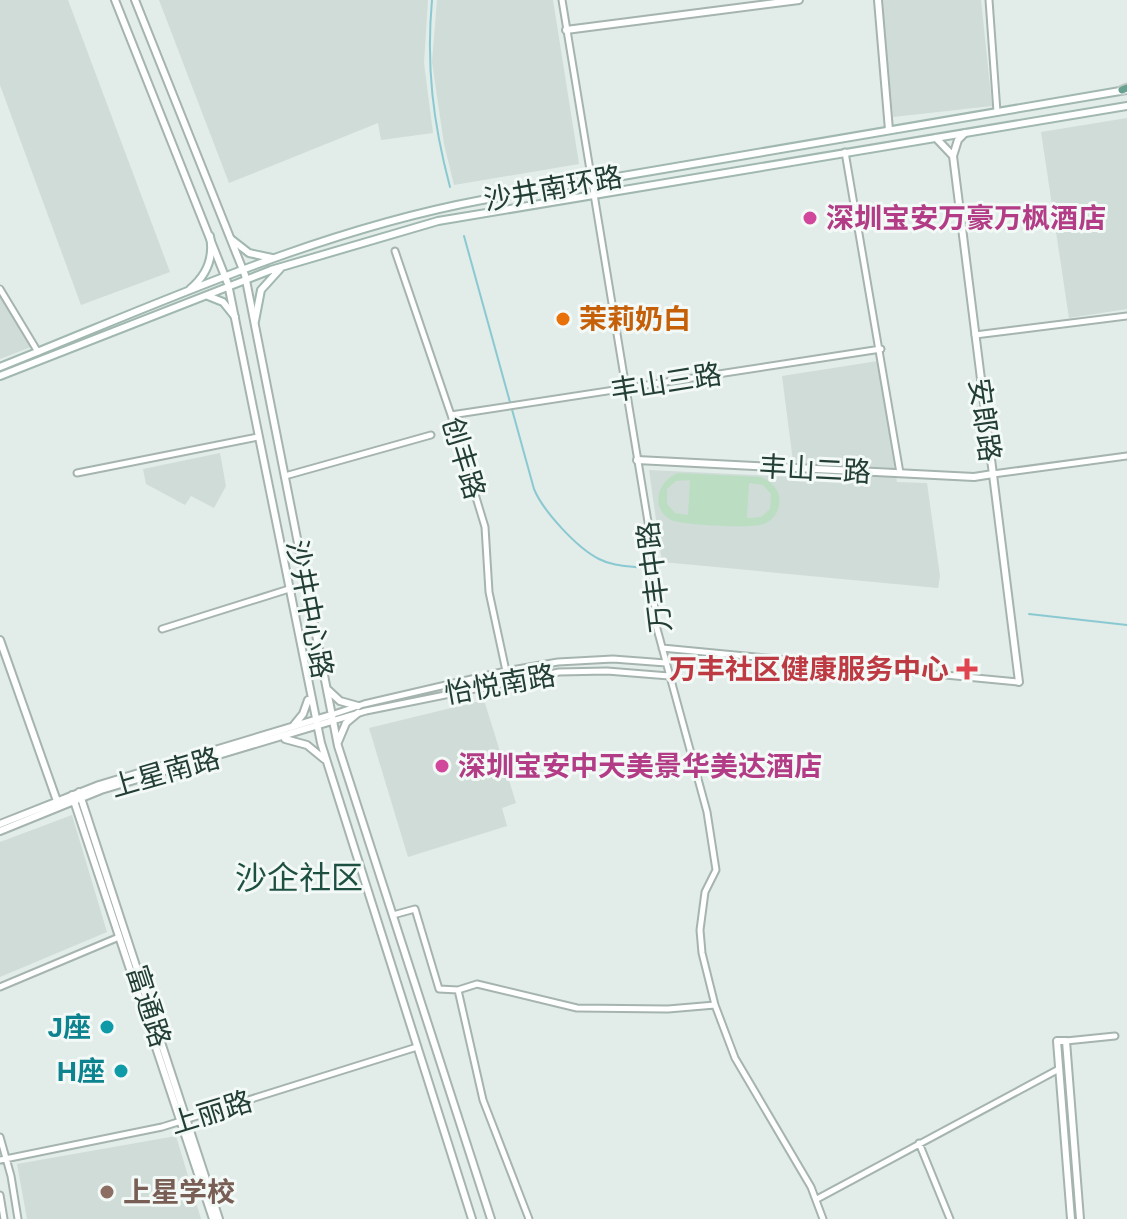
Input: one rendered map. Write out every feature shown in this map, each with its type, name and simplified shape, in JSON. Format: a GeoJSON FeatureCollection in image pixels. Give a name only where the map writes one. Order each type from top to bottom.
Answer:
{"type":"FeatureCollection","features":[{"type":"Feature","properties":{"kind":"street","name":"沙井中心路"},"geometry":{"type":"LineString","coordinates":[[115,0],[229,287],[316,724],[472,1219]]}},
{"type":"Feature","properties":{"kind":"street","name":"沙井中心路"},"geometry":{"type":"LineString","coordinates":[[135,0],[246,280],[338,746],[491,1219]]}},
{"type":"Feature","properties":{"kind":"street","name":"万丰中路"},"geometry":{"type":"LineString","coordinates":[[562,0],[649,528],[655,616],[707,812],[714,856],[716,870],[705,892],[700,930],[702,953],[715,1005],[735,1058],[817,1199],[823,1219]]}},
{"type":"Feature","properties":{"kind":"street"},"geometry":{"type":"LineString","coordinates":[[566,30],[799,0]]}},
{"type":"Feature","properties":{"kind":"street"},"geometry":{"type":"LineString","coordinates":[[878,0],[889,130]]}},
{"type":"Feature","properties":{"kind":"street"},"geometry":{"type":"LineString","coordinates":[[989,0],[997,112]]}},
{"type":"Feature","properties":{"kind":"street","name":"沙井南环路"},"geometry":{"type":"LineString","coordinates":[[0,367],[275,258],[422,212],[1125,89]]}},
{"type":"Feature","properties":{"kind":"street","name":"沙井南环路"},"geometry":{"type":"LineString","coordinates":[[0,376],[286,265],[438,221],[1127,106]]}},
{"type":"Feature","properties":{"kind":"street"},"geometry":{"type":"LineString","coordinates":[[953,156],[958,140],[965,133]]}},
{"type":"Feature","properties":{"kind":"street"},"geometry":{"type":"LineString","coordinates":[[936,138],[953,156]]}},
{"type":"Feature","properties":{"kind":"street"},"geometry":{"type":"LineString","coordinates":[[845,152],[900,473]]}},
{"type":"Feature","properties":{"kind":"street","name":"安郎路"},"geometry":{"type":"LineString","coordinates":[[953,156],[1019,682]]}},
{"type":"Feature","properties":{"kind":"street"},"geometry":{"type":"LineString","coordinates":[[184,294],[199,281],[207,268],[210,236]]}},
{"type":"Feature","properties":{"kind":"street"},"geometry":{"type":"LineString","coordinates":[[231,239],[249,253],[275,258]]}},
{"type":"Feature","properties":{"kind":"street"},"geometry":{"type":"LineString","coordinates":[[310,246],[306,253],[313,256]]}},
{"type":"Feature","properties":{"kind":"street","name":"创丰路"},"geometry":{"type":"LineString","coordinates":[[395,251],[485,527],[489,592],[506,671]]}},
{"type":"Feature","properties":{"kind":"street"},"geometry":{"type":"LineString","coordinates":[[255,321],[261,290],[286,265]]}},
{"type":"Feature","properties":{"kind":"street"},"geometry":{"type":"LineString","coordinates":[[0,289],[38,352]]}},
{"type":"Feature","properties":{"kind":"street"},"geometry":{"type":"LineString","coordinates":[[204,296],[219,300],[235,317]]}},
{"type":"Feature","properties":{"kind":"street"},"geometry":{"type":"LineString","coordinates":[[974,335],[1127,316]]}},
{"type":"Feature","properties":{"kind":"street","name":"丰山三路"},"geometry":{"type":"LineString","coordinates":[[451,415],[881,349]]}},
{"type":"Feature","properties":{"kind":"street"},"geometry":{"type":"LineString","coordinates":[[285,476],[431,435]]}},
{"type":"Feature","properties":{"kind":"street"},"geometry":{"type":"LineString","coordinates":[[77,473],[258,437]]}},
{"type":"Feature","properties":{"kind":"street"},"geometry":{"type":"LineString","coordinates":[[993,474],[1127,456]]}},
{"type":"Feature","properties":{"kind":"street","name":"丰山二路"},"geometry":{"type":"LineString","coordinates":[[637,460],[974,477],[993,474]]}},
{"type":"Feature","properties":{"kind":"street"},"geometry":{"type":"LineString","coordinates":[[162,629],[289,589]]}},
{"type":"Feature","properties":{"kind":"street"},"geometry":{"type":"LineString","coordinates":[[0,640],[57,801]]}},
{"type":"Feature","properties":{"kind":"street"},"geometry":{"type":"LineString","coordinates":[[662,648],[1019,682]]}},
{"type":"Feature","properties":{"kind":"street","name":"怡悦南路"},"geometry":{"type":"LineString","coordinates":[[332,718],[506,671],[558,662],[613,659],[666,663]]}},
{"type":"Feature","properties":{"kind":"street","name":"怡悦南路"},"geometry":{"type":"LineString","coordinates":[[358,709],[559,672],[607,671],[670,676]]}},
{"type":"Feature","properties":{"kind":"street"},"geometry":{"type":"LineString","coordinates":[[325,685],[340,701],[358,709],[343,726],[338,746]]}},
{"type":"Feature","properties":{"kind":"street"},"geometry":{"type":"LineString","coordinates":[[287,729],[301,717],[309,693]]}},
{"type":"Feature","properties":{"kind":"street","name":"上星南路"},"geometry":{"type":"LineString","coordinates":[[0,824],[57,801],[274,740],[332,718]]}},
{"type":"Feature","properties":{"kind":"street","name":"上星南路"},"geometry":{"type":"LineString","coordinates":[[0,831],[76,796],[287,729],[316,724]]}},
{"type":"Feature","properties":{"kind":"street"},"geometry":{"type":"LineString","coordinates":[[274,740],[291,740],[307,745],[320,754],[327,765]]}},
{"type":"Feature","properties":{"kind":"street","name":"富通路"},"geometry":{"type":"LineString","coordinates":[[76,796],[119,937],[184,1121]]}},
{"type":"Feature","properties":{"kind":"street","name":"富通路"},"geometry":{"type":"LineString","coordinates":[[76,796],[216,1219]]}},
{"type":"Feature","properties":{"kind":"street"},"geometry":{"type":"LineString","coordinates":[[392,915],[415,909],[439,989],[458,990],[477,984],[577,1008],[668,1009],[715,1005]]}},
{"type":"Feature","properties":{"kind":"street"},"geometry":{"type":"LineString","coordinates":[[0,987],[119,937]]}},
{"type":"Feature","properties":{"kind":"street"},"geometry":{"type":"LineString","coordinates":[[458,990],[483,1100],[529,1219]]}},
{"type":"Feature","properties":{"kind":"street"},"geometry":{"type":"LineString","coordinates":[[1071,1219],[1057,1041],[1115,1036]]}},
{"type":"Feature","properties":{"kind":"street"},"geometry":{"type":"LineString","coordinates":[[1066,1041],[1080,1219]]}},
{"type":"Feature","properties":{"kind":"street","name":"上丽路"},"geometry":{"type":"LineString","coordinates":[[3,1160],[184,1121],[417,1047]]}},
{"type":"Feature","properties":{"kind":"street"},"geometry":{"type":"LineString","coordinates":[[817,1199],[1059,1069]]}},
{"type":"Feature","properties":{"kind":"street"},"geometry":{"type":"LineString","coordinates":[[0,1137],[18,1219]]}},
{"type":"Feature","properties":{"kind":"street"},"geometry":{"type":"LineString","coordinates":[[919,1143],[950,1219]]}},
{"type":"Feature","properties":{"kind":"street"},"geometry":{"type":"LineString","coordinates":[[0,1195],[4,1219]]}},
{"type":"Feature","properties":{"kind":"shaded area"},"geometry":{"type":"Polygon","coordinates":[[[0,0],[68,0],[170,272],[81,305],[0,85],[0,0]]]}},
{"type":"Feature","properties":{"kind":"shaded area"},"geometry":{"type":"Polygon","coordinates":[[[159,0],[428,0],[424,63],[433,133],[381,140],[378,123],[229,183],[159,0]]]}},
{"type":"Feature","properties":{"kind":"shaded area"},"geometry":{"type":"Polygon","coordinates":[[[437,0],[553,0],[579,164],[454,185],[444,144],[432,62],[437,0]]]}},
{"type":"Feature","properties":{"kind":"shaded area"},"geometry":{"type":"Polygon","coordinates":[[[881,0],[981,0],[992,106],[893,117],[881,0]]]}},
{"type":"Feature","properties":{"kind":"shaded area"},"geometry":{"type":"Polygon","coordinates":[[[1127,118],[1127,309],[1069,318],[1041,132],[1127,118]]]}},
{"type":"Feature","properties":{"kind":"shaded area"},"geometry":{"type":"Polygon","coordinates":[[[0,296],[31,347],[0,359],[0,296]]]}},
{"type":"Feature","properties":{"kind":"shaded area"},"geometry":{"type":"Polygon","coordinates":[[[878,361],[897,482],[927,483],[940,576],[938,588],[662,562],[649,470],[795,477],[782,376],[878,361]]]}},
{"type":"Feature","properties":{"kind":"shaded area"},"geometry":{"type":"Polygon","coordinates":[[[220,453],[226,486],[214,508],[191,496],[185,505],[146,484],[143,469],[220,453]]]}},
{"type":"Feature","properties":{"kind":"shaded area","name":"深圳宝安中天美景华美达酒店"},"geometry":{"type":"Polygon","coordinates":[[[484,700],[516,803],[502,808],[507,826],[408,857],[369,728],[484,700]]]}},
{"type":"Feature","properties":{"kind":"shaded area"},"geometry":{"type":"Polygon","coordinates":[[[72,815],[107,932],[0,977],[0,842],[72,815]]]}},
{"type":"Feature","properties":{"kind":"shaded area","name":"上星学校"},"geometry":{"type":"Polygon","coordinates":[[[176,1136],[201,1219],[27,1219],[17,1164],[176,1136]]]}},
{"type":"Feature","properties":{"kind":"green space"},"geometry":{"type":"Polygon","coordinates":[[[679,473],[761,477],[776,488],[779,506],[772,519],[757,525],[718,526],[671,520],[664,515],[658,501],[661,487],[679,473]],[[690,480],[676,481],[667,489],[667,504],[675,513],[688,515],[690,480]],[[749,483],[747,518],[761,517],[770,509],[771,494],[763,485],[749,483]]]}},
{"type":"Feature","properties":{"kind":"waterway"},"geometry":{"type":"LineString","coordinates":[[432,0],[432,94],[450,187]]}},
{"type":"Feature","properties":{"kind":"waterway"},"geometry":{"type":"LineString","coordinates":[[464,236],[538,498],[562,528],[590,554],[609,563],[643,568]]}},
{"type":"Feature","properties":{"kind":"waterway"},"geometry":{"type":"LineString","coordinates":[[1029,614],[1127,625]]}},
{"type":"Feature","properties":{"kind":"place","name":"深圳宝安万豪万枫酒店"},"geometry":{"type":"Point","coordinates":[810,218]}},
{"type":"Feature","properties":{"kind":"place","name":"茉莉奶白"},"geometry":{"type":"Point","coordinates":[563,319]}},
{"type":"Feature","properties":{"kind":"place","name":"万丰社区健康服务中心"},"geometry":{"type":"Point","coordinates":[967,669]}},
{"type":"Feature","properties":{"kind":"place","name":"深圳宝安中天美景华美达酒店"},"geometry":{"type":"Point","coordinates":[442,766]}},
{"type":"Feature","properties":{"kind":"place","name":"J座"},"geometry":{"type":"Point","coordinates":[107,1027]}},
{"type":"Feature","properties":{"kind":"place","name":"H座"},"geometry":{"type":"Point","coordinates":[121,1071]}},
{"type":"Feature","properties":{"kind":"place","name":"上星学校"},"geometry":{"type":"Point","coordinates":[107,1192]}},
{"type":"Feature","properties":{"kind":"district","name":"沙企社区"},"geometry":{"type":"Point","coordinates":[299,878]}}]}
